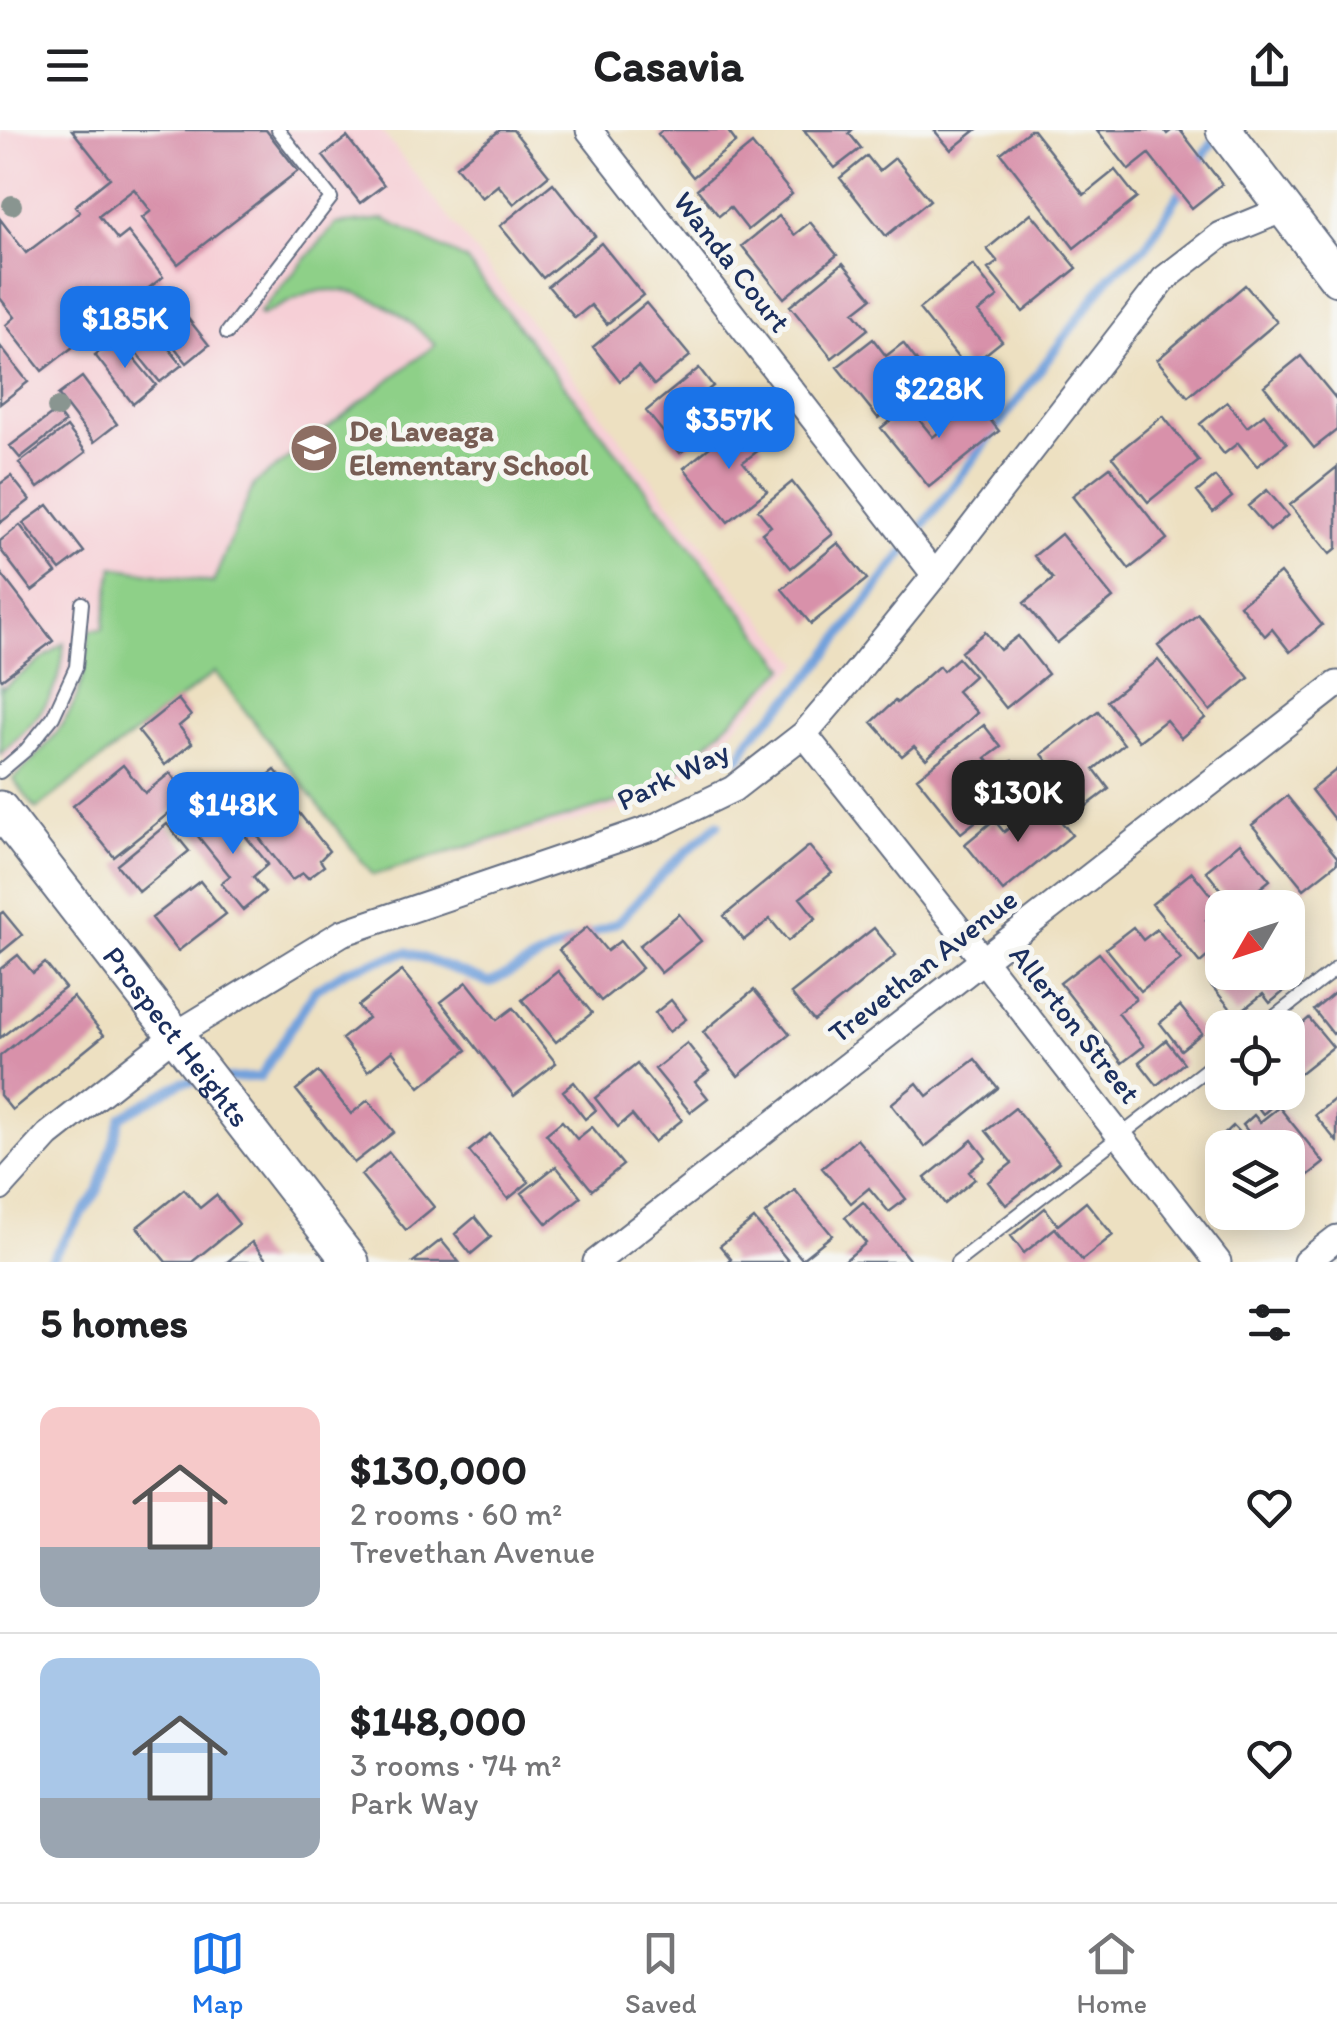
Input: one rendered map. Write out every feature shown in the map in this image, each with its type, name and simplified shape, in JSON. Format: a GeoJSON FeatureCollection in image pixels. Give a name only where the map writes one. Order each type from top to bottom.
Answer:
{"type":"FeatureCollection","features":[{"type":"Feature","properties":{"kind":"street","name":"Wanda Court"},"geometry":{"type":"LineString","coordinates":[[589,130],[936,576]]}},
{"type":"Feature","properties":{"kind":"street"},"geometry":{"type":"LineString","coordinates":[[1224,130],[1337,278]]}},
{"type":"Feature","properties":{"kind":"street","name":"Park Way"},"geometry":{"type":"LineString","coordinates":[[0,1188],[48,1135],[175,1036],[342,933],[654,827],[734,788],[804,734],[936,576],[1164,279],[1221,235],[1284,209]]}},
{"type":"Feature","properties":{"kind":"street","name":"Trevethan Avenue"},"geometry":{"type":"LineString","coordinates":[[596,1262],[1337,684]]}},
{"type":"Feature","properties":{"kind":"street","name":"Allerton Street"},"geometry":{"type":"LineString","coordinates":[[804,734],[1218,1262]]}},
{"type":"Feature","properties":{"kind":"street","name":"Prospect Heights"},"geometry":{"type":"LineString","coordinates":[[0,809],[351,1262]]}},
{"type":"Feature","properties":{"kind":"street"},"geometry":{"type":"LineString","coordinates":[[1306,1262],[1337,1238]]}},
{"type":"Feature","properties":{"kind":"lane"},"geometry":{"type":"LineString","coordinates":[[228,333],[330,198],[278,130]]}},
{"type":"Feature","properties":{"kind":"lane"},"geometry":{"type":"LineString","coordinates":[[0,772],[26,750],[53,718],[76,667],[82,603]]}},
{"type":"Feature","properties":{"kind":"lane"},"geometry":{"type":"LineString","coordinates":[[1283,1010],[1337,968]]}},
{"type":"Feature","properties":{"kind":"lane"},"geometry":{"type":"LineString","coordinates":[[957,1262],[1205,1070]]}},
{"type":"Feature","properties":{"kind":"shaded area","name":"De Laveaga Elementary School"},"geometry":{"type":"Polygon","coordinates":[[[0,130],[381,130],[746,600],[800,663],[662,798],[373,875],[215,672],[37,802],[0,754],[0,130]]]}},
{"type":"Feature","properties":{"kind":"green space"},"geometry":{"type":"Polygon","coordinates":[[[384,219],[466,260],[786,668],[660,789],[373,875],[215,672],[36,809],[13,779],[46,745],[69,713],[83,676],[89,630],[103,629],[113,567],[213,583],[254,484],[435,345],[395,311],[346,291],[311,293],[259,313],[336,224],[384,219]]]}},
{"type":"Feature","properties":{"kind":"green space"},"geometry":{"type":"Polygon","coordinates":[[[64,643],[58,677],[45,706],[0,754],[0,685],[3,688],[64,643]]]}},
{"type":"Feature","properties":{"kind":"building"},"geometry":{"type":"Polygon","coordinates":[[[72,130],[266,130],[298,171],[178,264],[142,218],[151,211],[134,189],[99,216],[118,240],[128,232],[163,277],[42,371],[6,325],[15,317],[0,298],[0,219],[26,253],[80,212],[75,206],[110,178],[72,130]]]}},
{"type":"Feature","properties":{"kind":"building"},"geometry":{"type":"Polygon","coordinates":[[[500,130],[513,130],[549,175],[514,204],[498,185],[482,198],[456,166],[500,130]]]}},
{"type":"Feature","properties":{"kind":"building"},"geometry":{"type":"Polygon","coordinates":[[[663,130],[727,130],[736,142],[693,177],[658,134],[663,130]]]}},
{"type":"Feature","properties":{"kind":"building"},"geometry":{"type":"Polygon","coordinates":[[[804,130],[852,130],[849,133],[861,148],[835,168],[804,130]]]}},
{"type":"Feature","properties":{"kind":"building"},"geometry":{"type":"Polygon","coordinates":[[[934,130],[976,130],[951,150],[934,130]]]}},
{"type":"Feature","properties":{"kind":"building"},"geometry":{"type":"Polygon","coordinates":[[[1030,130],[1084,195],[1115,170],[1137,198],[1074,248],[1001,153],[1030,130]]]}},
{"type":"Feature","properties":{"kind":"building"},"geometry":{"type":"Polygon","coordinates":[[[1097,130],[1164,130],[1167,134],[1180,130],[1222,184],[1192,208],[1149,154],[1129,170],[1097,130]]]}},
{"type":"Feature","properties":{"kind":"building"},"geometry":{"type":"Polygon","coordinates":[[[347,137],[384,185],[360,203],[323,156],[347,137]]]}},
{"type":"Feature","properties":{"kind":"building"},"geometry":{"type":"Polygon","coordinates":[[[752,144],[792,194],[748,230],[730,207],[719,216],[697,189],[752,144]]]}},
{"type":"Feature","properties":{"kind":"building"},"geometry":{"type":"Polygon","coordinates":[[[867,156],[879,171],[895,158],[930,200],[886,236],[840,178],[867,156]]]}},
{"type":"Feature","properties":{"kind":"building"},"geometry":{"type":"Polygon","coordinates":[[[553,183],[595,236],[543,278],[500,226],[553,183]]]}},
{"type":"Feature","properties":{"kind":"building"},"geometry":{"type":"Polygon","coordinates":[[[1031,213],[1077,268],[1023,312],[988,269],[998,262],[987,249],[1031,213]]]}},
{"type":"Feature","properties":{"kind":"building"},"geometry":{"type":"Polygon","coordinates":[[[779,216],[794,235],[810,222],[837,255],[784,298],[742,246],[779,216]]]}},
{"type":"Feature","properties":{"kind":"building"},"geometry":{"type":"Polygon","coordinates":[[[601,243],[643,295],[607,324],[591,305],[575,318],[548,286],[601,243]]]}},
{"type":"Feature","properties":{"kind":"building"},"geometry":{"type":"Polygon","coordinates":[[[843,263],[872,298],[854,312],[868,329],[832,358],[790,306],[843,263]]]}},
{"type":"Feature","properties":{"kind":"building"},"geometry":{"type":"Polygon","coordinates":[[[973,265],[998,297],[978,312],[1002,341],[967,369],[919,309],[973,265]]]}},
{"type":"Feature","properties":{"kind":"building"},"geometry":{"type":"Polygon","coordinates":[[[1245,285],[1277,322],[1188,397],[1157,360],[1245,285]]]}},
{"type":"Feature","properties":{"kind":"building"},"geometry":{"type":"Polygon","coordinates":[[[171,297],[209,345],[187,363],[149,315],[171,297]]]}},
{"type":"Feature","properties":{"kind":"building"},"geometry":{"type":"Polygon","coordinates":[[[646,303],[690,356],[654,385],[638,366],[620,381],[593,347],[646,303]]]}},
{"type":"Feature","properties":{"kind":"building"},"geometry":{"type":"Polygon","coordinates":[[[144,317],[182,365],[160,382],[122,335],[144,317]]]}},
{"type":"Feature","properties":{"kind":"building"},"geometry":{"type":"Polygon","coordinates":[[[117,338],[156,385],[133,404],[95,355],[117,338]]]}},
{"type":"Feature","properties":{"kind":"building"},"geometry":{"type":"Polygon","coordinates":[[[873,339],[886,356],[903,343],[930,378],[878,418],[837,367],[873,339]]]}},
{"type":"Feature","properties":{"kind":"building"},"geometry":{"type":"Polygon","coordinates":[[[0,346],[28,382],[0,404],[0,346]]]}},
{"type":"Feature","properties":{"kind":"building"},"geometry":{"type":"Polygon","coordinates":[[[1301,356],[1337,400],[1337,430],[1314,448],[1264,386],[1301,356]]]}},
{"type":"Feature","properties":{"kind":"building"},"geometry":{"type":"Polygon","coordinates":[[[699,368],[713,386],[698,398],[718,423],[680,453],[646,411],[699,368]]]}},
{"type":"Feature","properties":{"kind":"building"},"geometry":{"type":"Polygon","coordinates":[[[82,377],[117,424],[94,442],[58,395],[82,377]]]}},
{"type":"Feature","properties":{"kind":"building"},"geometry":{"type":"Polygon","coordinates":[[[976,402],[999,431],[929,487],[881,428],[908,406],[933,437],[976,402]]]}},
{"type":"Feature","properties":{"kind":"building"},"geometry":{"type":"Polygon","coordinates":[[[1227,402],[1247,427],[1264,414],[1287,443],[1257,466],[1238,443],[1224,454],[1200,424],[1227,402]]]}},
{"type":"Feature","properties":{"kind":"building"},"geometry":{"type":"Polygon","coordinates":[[[56,411],[65,423],[20,458],[10,446],[56,411]]]}},
{"type":"Feature","properties":{"kind":"building"},"geometry":{"type":"Polygon","coordinates":[[[1163,416],[1199,461],[1148,502],[1112,457],[1163,416]]]}},
{"type":"Feature","properties":{"kind":"building"},"geometry":{"type":"Polygon","coordinates":[[[742,421],[763,447],[743,462],[767,491],[728,522],[684,468],[742,421]]]}},
{"type":"Feature","properties":{"kind":"building"},"geometry":{"type":"Polygon","coordinates":[[[67,427],[86,452],[38,488],[19,463],[67,427]]]}},
{"type":"Feature","properties":{"kind":"building"},"geometry":{"type":"Polygon","coordinates":[[[1110,467],[1167,539],[1129,569],[1072,496],[1110,467]]]}},
{"type":"Feature","properties":{"kind":"building"},"geometry":{"type":"Polygon","coordinates":[[[1337,467],[1337,548],[1330,554],[1290,505],[1337,467]]]}},
{"type":"Feature","properties":{"kind":"building"},"geometry":{"type":"Polygon","coordinates":[[[11,476],[30,500],[0,523],[0,484],[11,476]]]}},
{"type":"Feature","properties":{"kind":"building"},"geometry":{"type":"Polygon","coordinates":[[[1215,477],[1232,497],[1213,512],[1197,492],[1215,477]]]}},
{"type":"Feature","properties":{"kind":"building"},"geometry":{"type":"Polygon","coordinates":[[[792,482],[833,534],[791,568],[762,533],[771,526],[758,510],[792,482]]]}},
{"type":"Feature","properties":{"kind":"building"},"geometry":{"type":"Polygon","coordinates":[[[1267,490],[1288,515],[1270,531],[1248,506],[1267,490]]]}},
{"type":"Feature","properties":{"kind":"building"},"geometry":{"type":"Polygon","coordinates":[[[48,505],[84,552],[60,570],[23,523],[48,505]]]}},
{"type":"Feature","properties":{"kind":"building"},"geometry":{"type":"Polygon","coordinates":[[[20,525],[56,573],[32,591],[0,549],[0,541],[20,525]]]}},
{"type":"Feature","properties":{"kind":"building"},"geometry":{"type":"Polygon","coordinates":[[[1061,534],[1113,598],[1057,643],[1024,603],[1053,579],[1034,556],[1061,534]]]}},
{"type":"Feature","properties":{"kind":"building"},"geometry":{"type":"Polygon","coordinates":[[[838,543],[867,579],[811,624],[782,589],[838,543]]]}},
{"type":"Feature","properties":{"kind":"building"},"geometry":{"type":"Polygon","coordinates":[[[0,572],[53,641],[2,679],[0,677],[0,572]]]}},
{"type":"Feature","properties":{"kind":"building"},"geometry":{"type":"Polygon","coordinates":[[[1280,573],[1322,625],[1290,652],[1272,629],[1265,636],[1240,605],[1280,573]]]}},
{"type":"Feature","properties":{"kind":"building"},"geometry":{"type":"Polygon","coordinates":[[[1198,614],[1249,678],[1210,711],[1158,646],[1198,614]]]}},
{"type":"Feature","properties":{"kind":"building"},"geometry":{"type":"Polygon","coordinates":[[[985,632],[1000,650],[1018,636],[1048,674],[1006,708],[961,652],[985,632]]]}},
{"type":"Feature","properties":{"kind":"building"},"geometry":{"type":"Polygon","coordinates":[[[958,658],[974,676],[957,691],[977,713],[926,759],[914,746],[902,756],[872,722],[939,666],[943,671],[958,658]]]}},
{"type":"Feature","properties":{"kind":"building"},"geometry":{"type":"Polygon","coordinates":[[[1158,660],[1205,718],[1181,738],[1166,720],[1139,741],[1107,701],[1158,660]]]}},
{"type":"Feature","properties":{"kind":"building"},"geometry":{"type":"Polygon","coordinates":[[[178,699],[191,716],[179,726],[192,743],[165,765],[138,731],[178,699]]]}},
{"type":"Feature","properties":{"kind":"building"},"geometry":{"type":"Polygon","coordinates":[[[1098,711],[1124,744],[1094,769],[1109,789],[1084,808],[1042,754],[1098,711]]]}},
{"type":"Feature","properties":{"kind":"building"},"geometry":{"type":"Polygon","coordinates":[[[984,725],[1001,747],[986,758],[997,772],[1012,761],[1028,780],[961,833],[917,778],[984,725]]]}},
{"type":"Feature","properties":{"kind":"building"},"geometry":{"type":"Polygon","coordinates":[[[123,765],[145,793],[170,773],[189,797],[114,857],[73,806],[123,765]]]}},
{"type":"Feature","properties":{"kind":"building"},"geometry":{"type":"Polygon","coordinates":[[[1337,769],[1337,823],[1311,790],[1337,769]]]}},
{"type":"Feature","properties":{"kind":"building"},"geometry":{"type":"Polygon","coordinates":[[[275,770],[296,795],[280,807],[290,820],[299,813],[329,851],[320,860],[324,866],[308,878],[303,873],[292,880],[247,822],[260,811],[246,793],[275,770]]]}},
{"type":"Feature","properties":{"kind":"building"},"geometry":{"type":"Polygon","coordinates":[[[1287,796],[1337,857],[1337,863],[1304,889],[1252,825],[1287,796]]]}},
{"type":"Feature","properties":{"kind":"building"},"geometry":{"type":"Polygon","coordinates":[[[1044,800],[1072,835],[1003,891],[965,844],[994,820],[1004,832],[1044,800]]]}},
{"type":"Feature","properties":{"kind":"building"},"geometry":{"type":"Polygon","coordinates":[[[222,807],[268,864],[253,877],[265,892],[243,910],[221,883],[230,876],[193,830],[222,807]]]}},
{"type":"Feature","properties":{"kind":"building"},"geometry":{"type":"Polygon","coordinates":[[[167,824],[189,851],[139,892],[117,865],[167,824]]]}},
{"type":"Feature","properties":{"kind":"building"},"geometry":{"type":"Polygon","coordinates":[[[1240,843],[1270,880],[1258,890],[1221,890],[1206,871],[1240,843]]]}},
{"type":"Feature","properties":{"kind":"building"},"geometry":{"type":"Polygon","coordinates":[[[809,846],[832,873],[800,898],[816,918],[788,941],[770,919],[744,940],[724,916],[809,846]]]}},
{"type":"Feature","properties":{"kind":"building"},"geometry":{"type":"Polygon","coordinates":[[[1192,872],[1206,890],[1205,959],[1200,963],[1152,904],[1192,872]]]}},
{"type":"Feature","properties":{"kind":"building"},"geometry":{"type":"Polygon","coordinates":[[[200,881],[226,914],[178,951],[152,918],[200,881]]]}},
{"type":"Feature","properties":{"kind":"building"},"geometry":{"type":"Polygon","coordinates":[[[3,912],[22,935],[0,953],[0,914],[3,912]]]}},
{"type":"Feature","properties":{"kind":"building"},"geometry":{"type":"Polygon","coordinates":[[[679,914],[701,941],[661,973],[639,946],[679,914]]]}},
{"type":"Feature","properties":{"kind":"building"},"geometry":{"type":"Polygon","coordinates":[[[587,927],[607,951],[620,941],[642,968],[601,1001],[559,950],[587,927]]]}},
{"type":"Feature","properties":{"kind":"building"},"geometry":{"type":"Polygon","coordinates":[[[1133,927],[1143,940],[1157,929],[1181,959],[1141,991],[1106,948],[1133,927]]]}},
{"type":"Feature","properties":{"kind":"building"},"geometry":{"type":"Polygon","coordinates":[[[874,928],[896,955],[814,1021],[791,994],[874,928]]]}},
{"type":"Feature","properties":{"kind":"building"},"geometry":{"type":"Polygon","coordinates":[[[1099,953],[1136,999],[1118,1013],[1144,1046],[1122,1063],[1060,983],[1099,953]]]}},
{"type":"Feature","properties":{"kind":"building"},"geometry":{"type":"Polygon","coordinates":[[[18,955],[33,973],[45,963],[65,988],[0,1038],[0,969],[18,955]]]}},
{"type":"Feature","properties":{"kind":"building"},"geometry":{"type":"Polygon","coordinates":[[[402,971],[467,1050],[420,1087],[392,1051],[368,1071],[342,1039],[368,1018],[358,1006],[402,971]]]}},
{"type":"Feature","properties":{"kind":"building"},"geometry":{"type":"Polygon","coordinates":[[[558,971],[592,1013],[556,1042],[522,1000],[558,971]]]}},
{"type":"Feature","properties":{"kind":"building"},"geometry":{"type":"Polygon","coordinates":[[[467,982],[497,1020],[513,1008],[556,1063],[514,1096],[441,1002],[467,982]]]}},
{"type":"Feature","properties":{"kind":"building"},"geometry":{"type":"Polygon","coordinates":[[[754,990],[790,1034],[738,1076],[703,1032],[754,990]]]}},
{"type":"Feature","properties":{"kind":"building"},"geometry":{"type":"Polygon","coordinates":[[[1215,990],[1286,990],[1270,1003],[1263,994],[1242,1010],[1232,1010],[1215,990]]]}},
{"type":"Feature","properties":{"kind":"building"},"geometry":{"type":"Polygon","coordinates":[[[1337,991],[1337,1031],[1333,1034],[1314,1010],[1337,991]]]}},
{"type":"Feature","properties":{"kind":"building"},"geometry":{"type":"Polygon","coordinates":[[[73,997],[104,1035],[12,1110],[0,1095],[0,1056],[73,997]]]}},
{"type":"Feature","properties":{"kind":"building"},"geometry":{"type":"Polygon","coordinates":[[[671,1000],[686,1019],[669,1032],[655,1013],[671,1000]]]}},
{"type":"Feature","properties":{"kind":"building"},"geometry":{"type":"Polygon","coordinates":[[[1180,1006],[1202,1033],[1181,1050],[1160,1023],[1180,1006]]]}},
{"type":"Feature","properties":{"kind":"building"},"geometry":{"type":"Polygon","coordinates":[[[1309,1018],[1333,1047],[1305,1069],[1305,1021],[1309,1018]]]}},
{"type":"Feature","properties":{"kind":"building"},"geometry":{"type":"Polygon","coordinates":[[[1166,1040],[1184,1063],[1157,1085],[1139,1062],[1166,1040]]]}},
{"type":"Feature","properties":{"kind":"building"},"geometry":{"type":"Polygon","coordinates":[[[687,1043],[709,1071],[695,1082],[708,1098],[690,1112],[655,1069],[687,1043]]]}},
{"type":"Feature","properties":{"kind":"building"},"geometry":{"type":"Polygon","coordinates":[[[975,1059],[998,1088],[925,1147],[891,1104],[917,1083],[927,1096],[975,1059]]]}},
{"type":"Feature","properties":{"kind":"building"},"geometry":{"type":"Polygon","coordinates":[[[637,1064],[682,1120],[654,1142],[632,1115],[618,1127],[595,1098],[637,1064]]]}},
{"type":"Feature","properties":{"kind":"building"},"geometry":{"type":"Polygon","coordinates":[[[318,1072],[351,1114],[368,1100],[394,1132],[354,1163],[296,1090],[318,1072]]]}},
{"type":"Feature","properties":{"kind":"building"},"geometry":{"type":"Polygon","coordinates":[[[574,1082],[596,1110],[585,1119],[563,1091],[574,1082]]]}},
{"type":"Feature","properties":{"kind":"building"},"geometry":{"type":"Polygon","coordinates":[[[1337,1097],[1337,1142],[1315,1115],[1337,1097]]]}},
{"type":"Feature","properties":{"kind":"building"},"geometry":{"type":"Polygon","coordinates":[[[1015,1108],[1059,1162],[1006,1205],[988,1182],[1012,1163],[986,1131],[1015,1108]]]}},
{"type":"Feature","properties":{"kind":"building"},"geometry":{"type":"Polygon","coordinates":[[[1275,1110],[1281,1110],[1297,1130],[1247,1130],[1243,1125],[1254,1115],[1260,1122],[1275,1110]]]}},
{"type":"Feature","properties":{"kind":"building"},"geometry":{"type":"Polygon","coordinates":[[[562,1121],[577,1139],[592,1127],[623,1165],[592,1190],[546,1134],[562,1121]]]}},
{"type":"Feature","properties":{"kind":"building"},"geometry":{"type":"Polygon","coordinates":[[[490,1134],[529,1182],[508,1199],[469,1151],[490,1134]]]}},
{"type":"Feature","properties":{"kind":"building"},"geometry":{"type":"Polygon","coordinates":[[[857,1139],[906,1199],[889,1212],[869,1188],[851,1203],[822,1168],[857,1139]]]}},
{"type":"Feature","properties":{"kind":"building"},"geometry":{"type":"Polygon","coordinates":[[[1305,1139],[1324,1163],[1305,1178],[1305,1139]]]}},
{"type":"Feature","properties":{"kind":"building"},"geometry":{"type":"Polygon","coordinates":[[[972,1140],[986,1158],[969,1172],[975,1179],[945,1204],[925,1178],[972,1140]]]}},
{"type":"Feature","properties":{"kind":"building"},"geometry":{"type":"Polygon","coordinates":[[[389,1152],[434,1207],[406,1230],[361,1175],[389,1152]]]}},
{"type":"Feature","properties":{"kind":"building"},"geometry":{"type":"Polygon","coordinates":[[[556,1166],[581,1197],[547,1224],[522,1193],[556,1166]]]}},
{"type":"Feature","properties":{"kind":"building"},"geometry":{"type":"Polygon","coordinates":[[[184,1189],[200,1208],[216,1195],[239,1224],[192,1262],[166,1262],[137,1227],[184,1189]]]}},
{"type":"Feature","properties":{"kind":"building"},"geometry":{"type":"Polygon","coordinates":[[[795,1190],[832,1235],[802,1259],[765,1214],[795,1190]]]}},
{"type":"Feature","properties":{"kind":"building"},"geometry":{"type":"Polygon","coordinates":[[[863,1202],[911,1262],[843,1262],[866,1243],[845,1217],[863,1202]]]}},
{"type":"Feature","properties":{"kind":"building"},"geometry":{"type":"Polygon","coordinates":[[[1086,1202],[1113,1235],[1082,1260],[1055,1228],[1024,1253],[1011,1236],[1045,1208],[1058,1225],[1086,1202]]]}},
{"type":"Feature","properties":{"kind":"building"},"geometry":{"type":"Polygon","coordinates":[[[475,1217],[491,1237],[471,1254],[455,1234],[475,1217]]]}},
{"type":"Feature","properties":{"kind":"building"},"geometry":{"type":"Polygon","coordinates":[[[754,1219],[789,1262],[728,1262],[731,1259],[720,1246],[754,1219]]]}},
{"type":"Feature","properties":{"kind":"building"},"geometry":{"type":"Polygon","coordinates":[[[441,1240],[459,1262],[413,1262],[441,1240]]]}},
{"type":"Feature","properties":{"kind":"building"},"geometry":{"type":"Polygon","coordinates":[[[252,1242],[268,1262],[227,1262],[252,1242]]]}},
{"type":"Feature","properties":{"kind":"waterway"},"geometry":{"type":"LineString","coordinates":[[1197,166],[1216,137]]}},
{"type":"Feature","properties":{"kind":"waterway"},"geometry":{"type":"LineString","coordinates":[[740,758],[750,738],[817,668],[1111,275],[1146,246],[1186,183]]}},
{"type":"Feature","properties":{"kind":"waterway"},"geometry":{"type":"LineString","coordinates":[[220,1079],[260,1077],[315,990],[347,970],[407,952],[490,983],[618,922],[669,867],[718,824]]}},
{"type":"Feature","properties":{"kind":"waterway"},"geometry":{"type":"LineString","coordinates":[[49,1262],[98,1191],[121,1117],[183,1082],[200,1081]]}},
{"type":"Feature","properties":{"kind":"place","name":"De Laveaga Elementary School"},"geometry":{"type":"Point","coordinates":[314,448]}}]}
